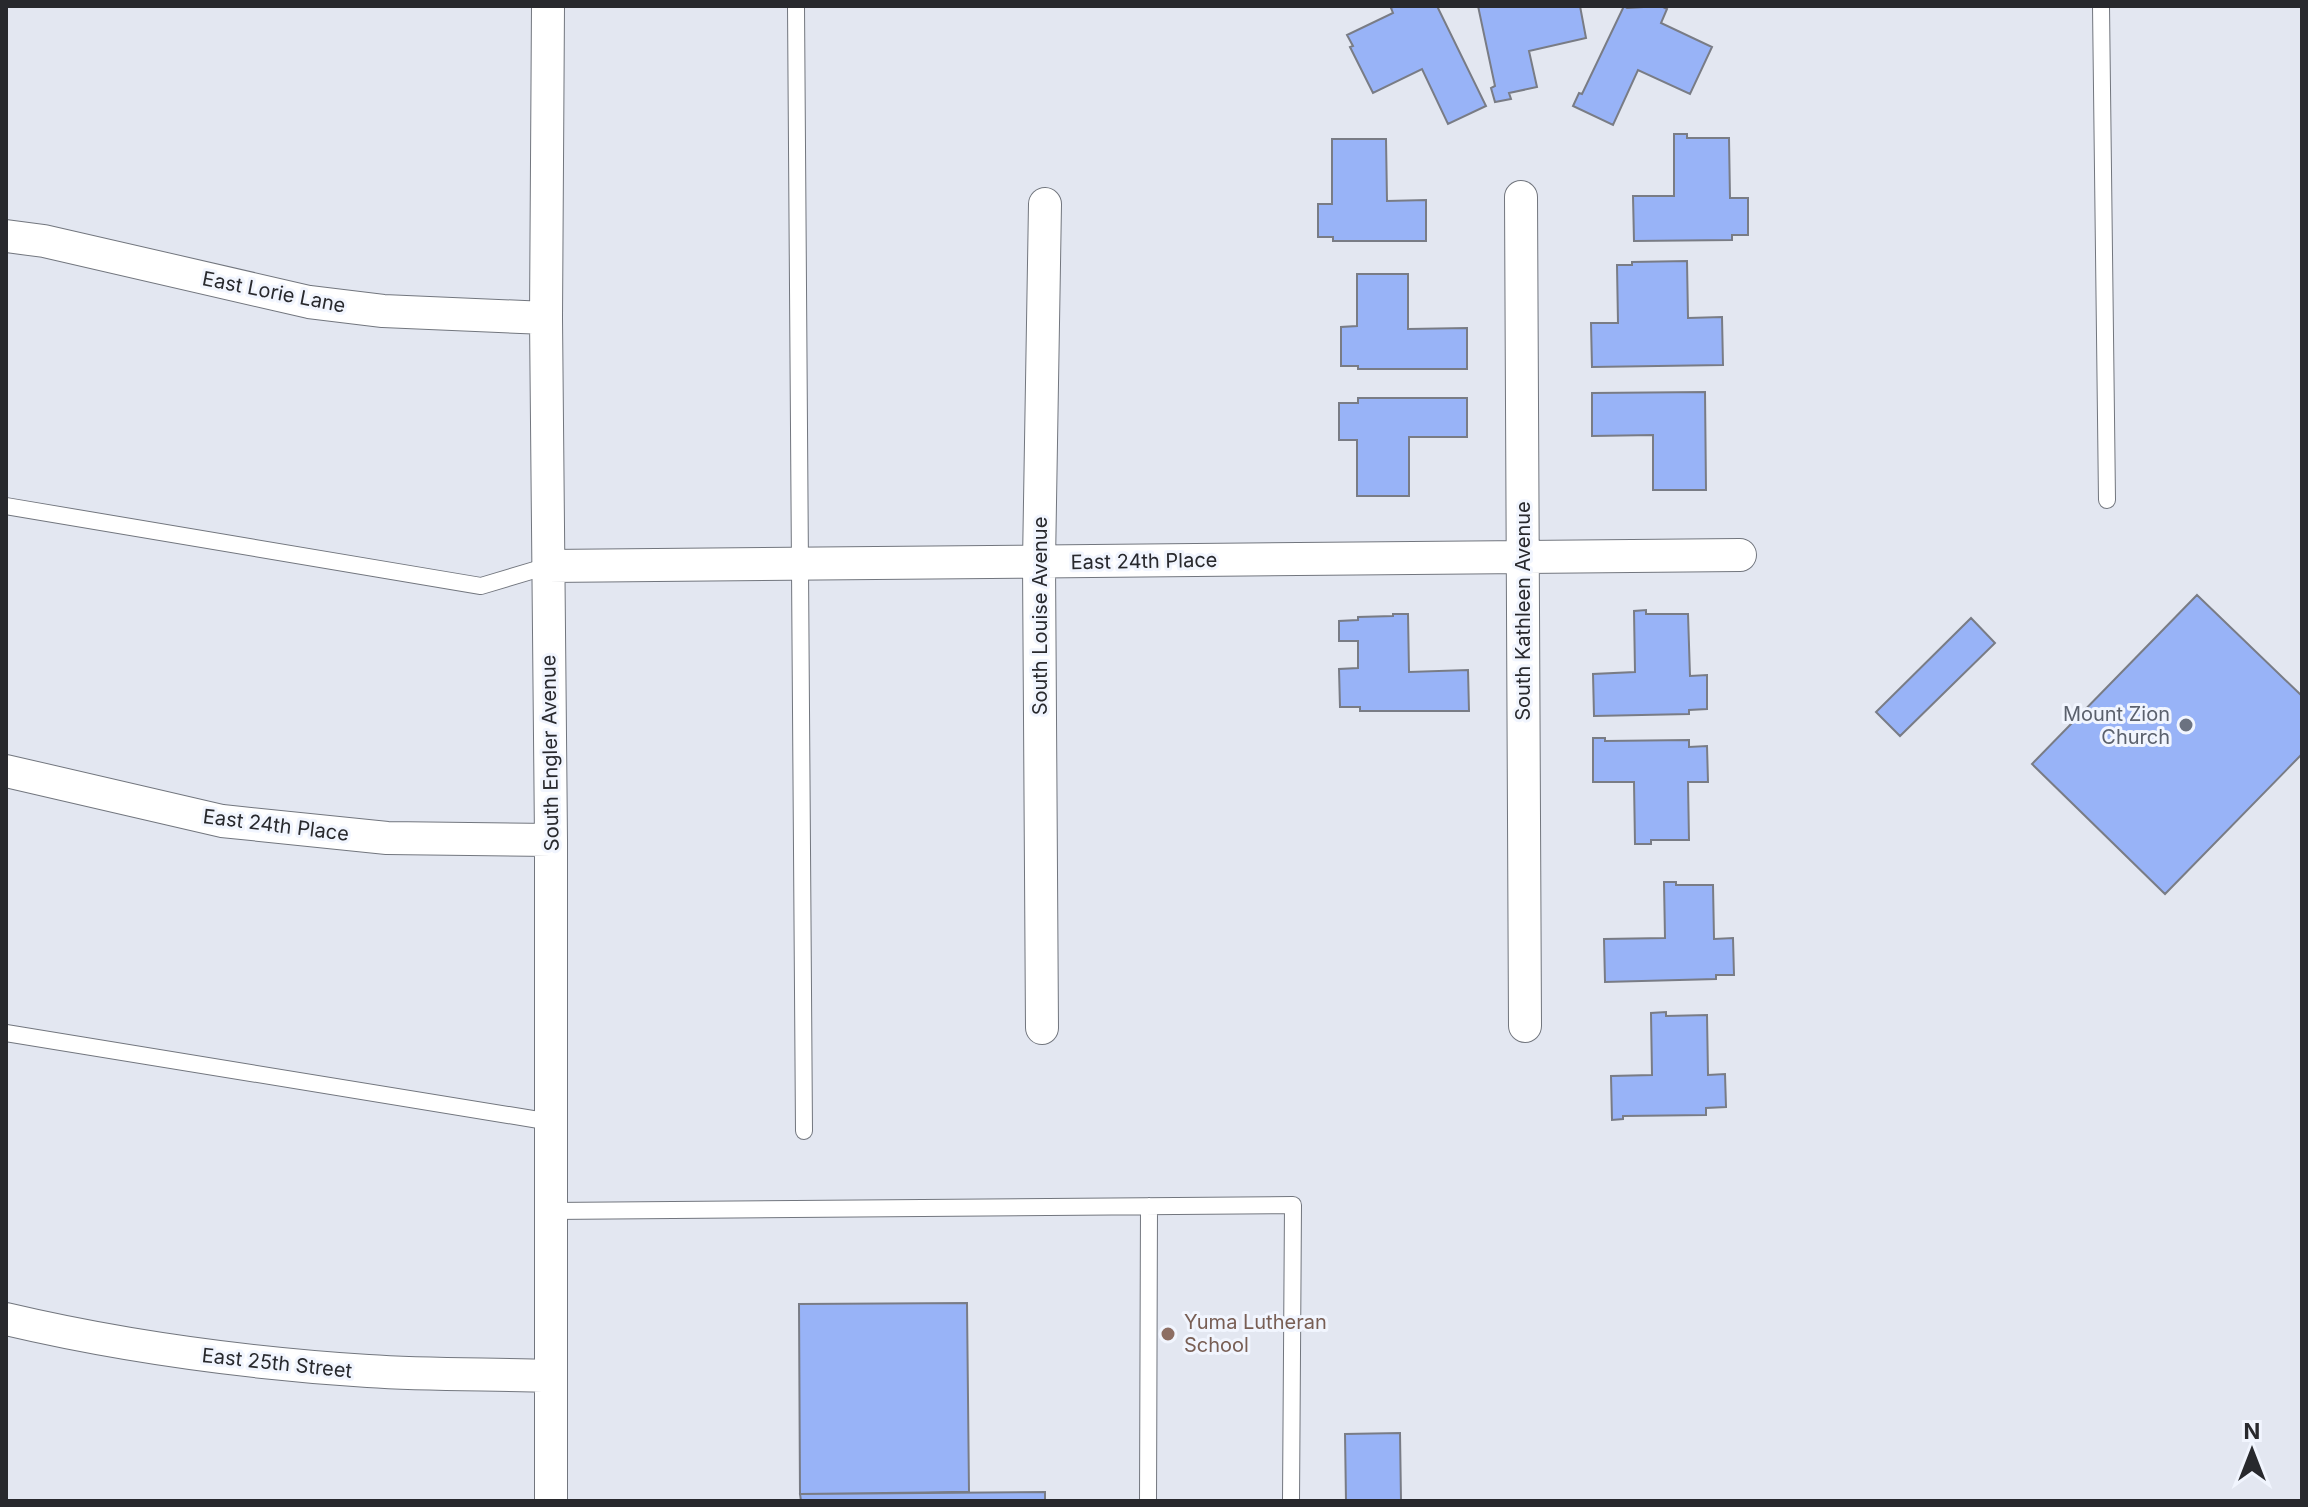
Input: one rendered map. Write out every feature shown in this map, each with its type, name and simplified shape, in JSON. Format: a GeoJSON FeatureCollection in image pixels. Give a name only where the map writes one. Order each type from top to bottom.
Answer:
{"type":"FeatureCollection","features":[{"type":"Feature","properties":{"kind":"street","name":"South Engler Avenue"},"geometry":{"type":"LineString","coordinates":[[548,6],[546,318],[551,840],[551,1501]]}},
{"type":"Feature","properties":{"kind":"street","name":"South Kathleen Avenue"},"geometry":{"type":"LineString","coordinates":[[1521,197],[1525,1026]]}},
{"type":"Feature","properties":{"kind":"street","name":"South Louise Avenue"},"geometry":{"type":"LineString","coordinates":[[1042,1028],[1039,562],[1045,204]]}},
{"type":"Feature","properties":{"kind":"street","name":"East Lorie Lane"},"geometry":{"type":"LineString","coordinates":[[6,236],[44,241],[309,302],[383,311],[546,318]]}},
{"type":"Feature","properties":{"kind":"street","name":"East 24th Place"},"geometry":{"type":"LineString","coordinates":[[548,566],[1740,555]]}},
{"type":"Feature","properties":{"kind":"street","name":"East 24th Place"},"geometry":{"type":"LineString","coordinates":[[6,771],[222,821],[387,838],[551,840]]}},
{"type":"Feature","properties":{"kind":"street","name":"East 25th Street"},"geometry":{"type":"LineString","coordinates":[[6,1319],[87,1338],[168,1352],[273,1364],[372,1372],[551,1376]]}},
{"type":"Feature","properties":{"kind":"lane"},"geometry":{"type":"LineString","coordinates":[[796,6],[804,1131]]}},
{"type":"Feature","properties":{"kind":"lane"},"geometry":{"type":"LineString","coordinates":[[2101,6],[2107,500]]}},
{"type":"Feature","properties":{"kind":"lane"},"geometry":{"type":"LineString","coordinates":[[6,506],[481,586],[548,566]]}},
{"type":"Feature","properties":{"kind":"lane"},"geometry":{"type":"LineString","coordinates":[[6,1033],[551,1122]]}},
{"type":"Feature","properties":{"kind":"lane"},"geometry":{"type":"LineString","coordinates":[[551,1211],[1293,1205],[1291,1501]]}},
{"type":"Feature","properties":{"kind":"lane"},"geometry":{"type":"LineString","coordinates":[[1148,1501],[1149,1206]]}},
{"type":"Feature","properties":{"kind":"building"},"geometry":{"type":"Polygon","coordinates":[[[1437,6],[1486,106],[1448,124],[1422,69],[1373,93],[1347,35],[1393,13],[1391,8],[1437,6]]]}},
{"type":"Feature","properties":{"kind":"building"},"geometry":{"type":"Polygon","coordinates":[[[1478,6],[1580,6],[1586,38],[1529,51],[1537,87],[1509,93],[1511,99],[1495,102],[1491,88],[1495,86],[1478,6]]]}},
{"type":"Feature","properties":{"kind":"building"},"geometry":{"type":"Polygon","coordinates":[[[1624,6],[1661,6],[1667,9],[1661,23],[1712,47],[1690,94],[1638,70],[1613,125],[1573,106],[1579,93],[1582,94],[1624,6]]]}},
{"type":"Feature","properties":{"kind":"building"},"geometry":{"type":"Polygon","coordinates":[[[1674,134],[1687,134],[1687,138],[1729,138],[1730,198],[1748,198],[1748,235],[1732,235],[1732,240],[1634,241],[1633,196],[1674,196],[1674,134]]]}},
{"type":"Feature","properties":{"kind":"building"},"geometry":{"type":"Polygon","coordinates":[[[1332,139],[1386,139],[1387,201],[1426,200],[1426,241],[1333,241],[1333,237],[1318,237],[1318,204],[1332,204],[1332,139]]]}},
{"type":"Feature","properties":{"kind":"building"},"geometry":{"type":"Polygon","coordinates":[[[1687,261],[1688,318],[1722,317],[1723,365],[1592,367],[1591,323],[1618,323],[1617,265],[1687,261]]]}},
{"type":"Feature","properties":{"kind":"building"},"geometry":{"type":"Polygon","coordinates":[[[1357,274],[1408,274],[1408,329],[1467,328],[1467,369],[1358,369],[1358,366],[1341,366],[1341,327],[1357,326],[1357,274]]]}},
{"type":"Feature","properties":{"kind":"building"},"geometry":{"type":"Polygon","coordinates":[[[1705,392],[1706,490],[1653,490],[1653,435],[1592,436],[1592,393],[1705,392]]]}},
{"type":"Feature","properties":{"kind":"building"},"geometry":{"type":"Polygon","coordinates":[[[1358,398],[1467,398],[1467,437],[1409,437],[1409,496],[1357,496],[1357,440],[1339,440],[1339,403],[1358,403],[1358,398]]]}},
{"type":"Feature","properties":{"kind":"building","name":"Mount Zion Church"},"geometry":{"type":"Polygon","coordinates":[[[2197,595],[2302,696],[2302,754],[2165,894],[2032,764],[2197,595]]]}},
{"type":"Feature","properties":{"kind":"building"},"geometry":{"type":"Polygon","coordinates":[[[1646,610],[1646,614],[1688,614],[1690,676],[1707,675],[1707,709],[1689,710],[1689,714],[1594,716],[1593,674],[1635,672],[1634,611],[1646,610]]]}},
{"type":"Feature","properties":{"kind":"building"},"geometry":{"type":"Polygon","coordinates":[[[1408,614],[1409,672],[1468,670],[1469,711],[1360,711],[1360,707],[1340,707],[1339,669],[1358,668],[1358,641],[1339,641],[1339,621],[1408,614]]]}},
{"type":"Feature","properties":{"kind":"building"},"geometry":{"type":"Polygon","coordinates":[[[1971,618],[1995,643],[1900,736],[1876,712],[1971,618]]]}},
{"type":"Feature","properties":{"kind":"building"},"geometry":{"type":"Polygon","coordinates":[[[1593,738],[1605,738],[1605,741],[1689,740],[1689,747],[1707,746],[1708,782],[1688,782],[1689,840],[1651,840],[1651,844],[1635,844],[1634,782],[1593,782],[1593,738]]]}},
{"type":"Feature","properties":{"kind":"building"},"geometry":{"type":"Polygon","coordinates":[[[1664,882],[1713,885],[1714,939],[1733,938],[1734,975],[1716,975],[1716,979],[1605,982],[1604,939],[1665,938],[1664,882]]]}},
{"type":"Feature","properties":{"kind":"building"},"geometry":{"type":"Polygon","coordinates":[[[1666,1012],[1666,1016],[1707,1015],[1708,1075],[1725,1074],[1726,1107],[1706,1108],[1706,1115],[1623,1116],[1623,1119],[1612,1120],[1611,1076],[1652,1075],[1651,1013],[1666,1012]]]}},
{"type":"Feature","properties":{"kind":"building"},"geometry":{"type":"Polygon","coordinates":[[[967,1303],[969,1492],[800,1494],[799,1304],[967,1303]]]}},
{"type":"Feature","properties":{"kind":"building"},"geometry":{"type":"Polygon","coordinates":[[[1400,1433],[1401,1501],[1346,1501],[1345,1434],[1400,1433]]]}},
{"type":"Feature","properties":{"kind":"building"},"geometry":{"type":"Polygon","coordinates":[[[1045,1492],[1045,1501],[801,1501],[800,1494],[1045,1492]]]}},
{"type":"Feature","properties":{"kind":"place","name":"Mount Zion Church"},"geometry":{"type":"Point","coordinates":[2186,725]}},
{"type":"Feature","properties":{"kind":"place","name":"Yuma Lutheran School"},"geometry":{"type":"Point","coordinates":[1168,1334]}}]}
